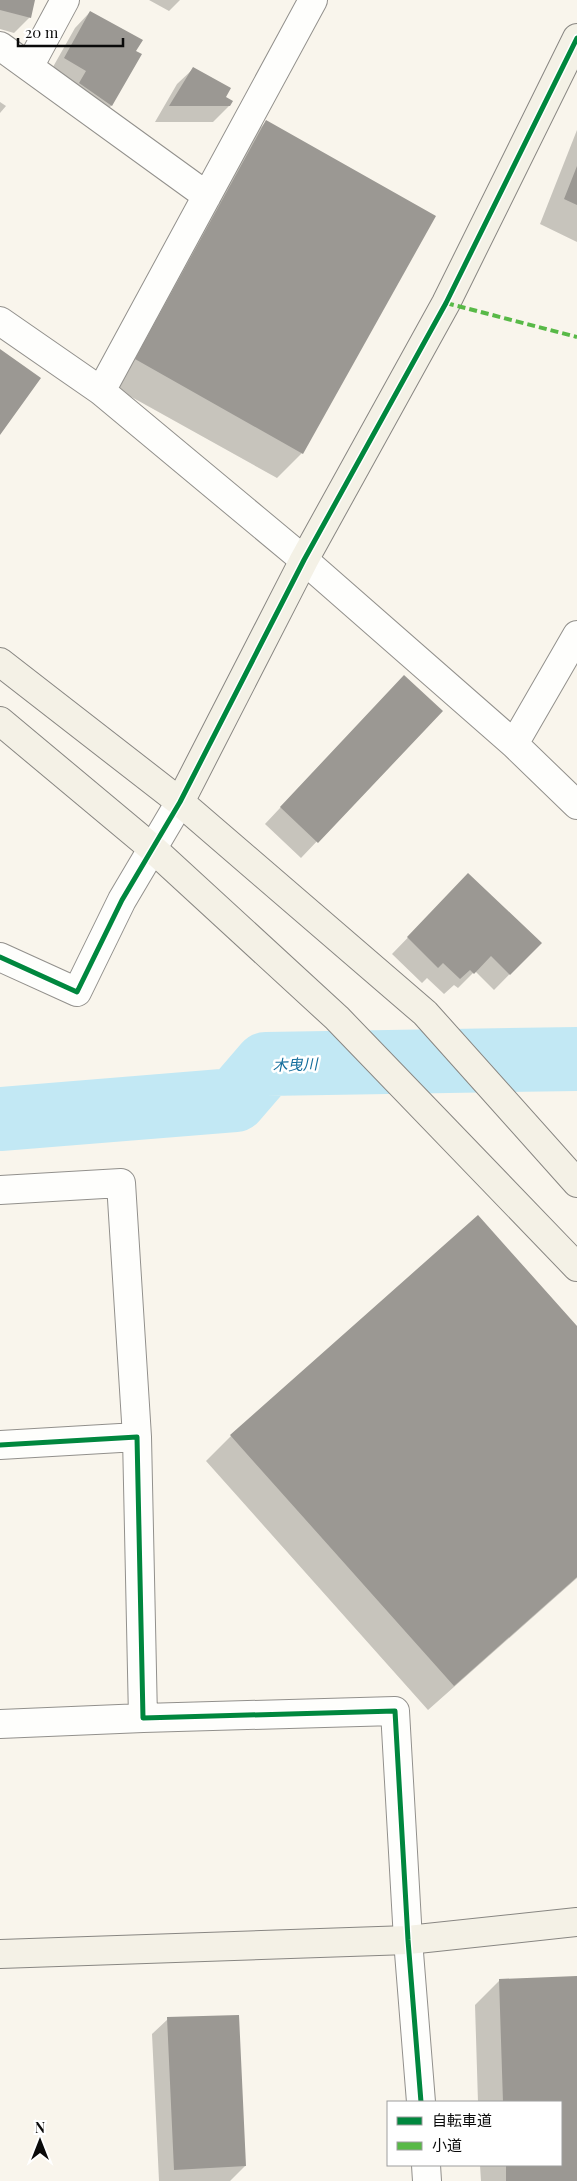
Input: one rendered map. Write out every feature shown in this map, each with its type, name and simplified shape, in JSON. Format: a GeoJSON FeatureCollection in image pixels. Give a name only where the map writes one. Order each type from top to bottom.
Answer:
{"type":"FeatureCollection","features":[{"type":"Feature","properties":{"kind":"street"},"geometry":{"type":"LineString","coordinates":[[29,67],[65,0]]}},
{"type":"Feature","properties":{"kind":"street"},"geometry":{"type":"LineString","coordinates":[[101,391],[313,0]]}},
{"type":"Feature","properties":{"kind":"street"},"geometry":{"type":"LineString","coordinates":[[0,957],[77,992],[122,900],[180,802],[304,560],[446,302],[577,38]]}},
{"type":"Feature","properties":{"kind":"street"},"geometry":{"type":"LineString","coordinates":[[0,46],[207,196]]}},
{"type":"Feature","properties":{"kind":"street"},"geometry":{"type":"LineString","coordinates":[[0,321],[101,391],[304,560],[514,744],[577,805]]}},
{"type":"Feature","properties":{"kind":"street"},"geometry":{"type":"LineString","coordinates":[[514,744],[577,635]]}},
{"type":"Feature","properties":{"kind":"street"},"geometry":{"type":"LineString","coordinates":[[0,662],[180,802],[425,1013],[577,1183]]}},
{"type":"Feature","properties":{"kind":"street"},"geometry":{"type":"LineString","coordinates":[[0,721],[152,848],[337,1018],[577,1267]]}},
{"type":"Feature","properties":{"kind":"street"},"geometry":{"type":"LineString","coordinates":[[0,1190],[121,1183],[137,1437],[143,1718]]}},
{"type":"Feature","properties":{"kind":"street"},"geometry":{"type":"LineString","coordinates":[[0,1445],[137,1437]]}},
{"type":"Feature","properties":{"kind":"street"},"geometry":{"type":"LineString","coordinates":[[0,1724],[394,1711],[408,1940],[421,2101]]}},
{"type":"Feature","properties":{"kind":"street"},"geometry":{"type":"LineString","coordinates":[[0,1954],[408,1940],[577,1922]]}},
{"type":"Feature","properties":{"kind":"street"},"geometry":{"type":"LineString","coordinates":[[426,2166],[427,2181]]}},
{"type":"Feature","properties":{"kind":"building"},"geometry":{"type":"Polygon","coordinates":[[[0,0],[35,0],[31,18],[0,10],[0,0]]]}},
{"type":"Feature","properties":{"kind":"building"},"geometry":{"type":"Polygon","coordinates":[[[90,11],[143,40],[136,51],[142,54],[112,106],[79,83],[86,71],[64,58],[90,11]]]}},
{"type":"Feature","properties":{"kind":"building"},"geometry":{"type":"Polygon","coordinates":[[[193,67],[231,88],[226,97],[233,101],[230,106],[169,106],[193,67]]]}},
{"type":"Feature","properties":{"kind":"building"},"geometry":{"type":"Polygon","coordinates":[[[266,120],[436,216],[303,454],[135,359],[266,120]]]}},
{"type":"Feature","properties":{"kind":"building"},"geometry":{"type":"Polygon","coordinates":[[[577,166],[577,205],[564,199],[577,166]]]}},
{"type":"Feature","properties":{"kind":"building"},"geometry":{"type":"Polygon","coordinates":[[[0,349],[41,378],[0,435],[0,349]]]}},
{"type":"Feature","properties":{"kind":"building"},"geometry":{"type":"Polygon","coordinates":[[[404,675],[443,711],[318,843],[280,807],[404,675]]]}},
{"type":"Feature","properties":{"kind":"building"},"geometry":{"type":"Polygon","coordinates":[[[468,873],[542,943],[510,975],[491,956],[474,974],[470,970],[460,979],[443,963],[438,968],[407,937],[468,873]]]}},
{"type":"Feature","properties":{"kind":"building"},"geometry":{"type":"Polygon","coordinates":[[[478,1215],[577,1326],[577,1577],[454,1686],[230,1435],[478,1215]]]}},
{"type":"Feature","properties":{"kind":"building"},"geometry":{"type":"Polygon","coordinates":[[[577,1976],[577,2181],[506,2181],[506,2166],[562,2166],[562,2101],[503,2101],[499,1979],[577,1976]]]}},
{"type":"Feature","properties":{"kind":"building"},"geometry":{"type":"Polygon","coordinates":[[[239,2015],[246,2166],[174,2170],[167,2017],[239,2015]]]}},
{"type":"Feature","properties":{"kind":"waterway","name":"木曳川"},"geometry":{"type":"LineString","coordinates":[[0,1119],[235,1100],[266,1064],[577,1059]]}},
{"type":"Feature","properties":{"kind":"marked path"},"geometry":{"type":"LineString","coordinates":[[446,303],[577,337]]}},
{"type":"Feature","properties":{"kind":"cycle path"},"geometry":{"type":"LineString","coordinates":[[0,957],[77,992],[122,900],[180,802],[304,560],[446,303],[577,38]]}},
{"type":"Feature","properties":{"kind":"cycle path"},"geometry":{"type":"LineString","coordinates":[[0,1445],[137,1437],[143,1718],[395,1711],[408,1940],[421,2101]]}}]}
